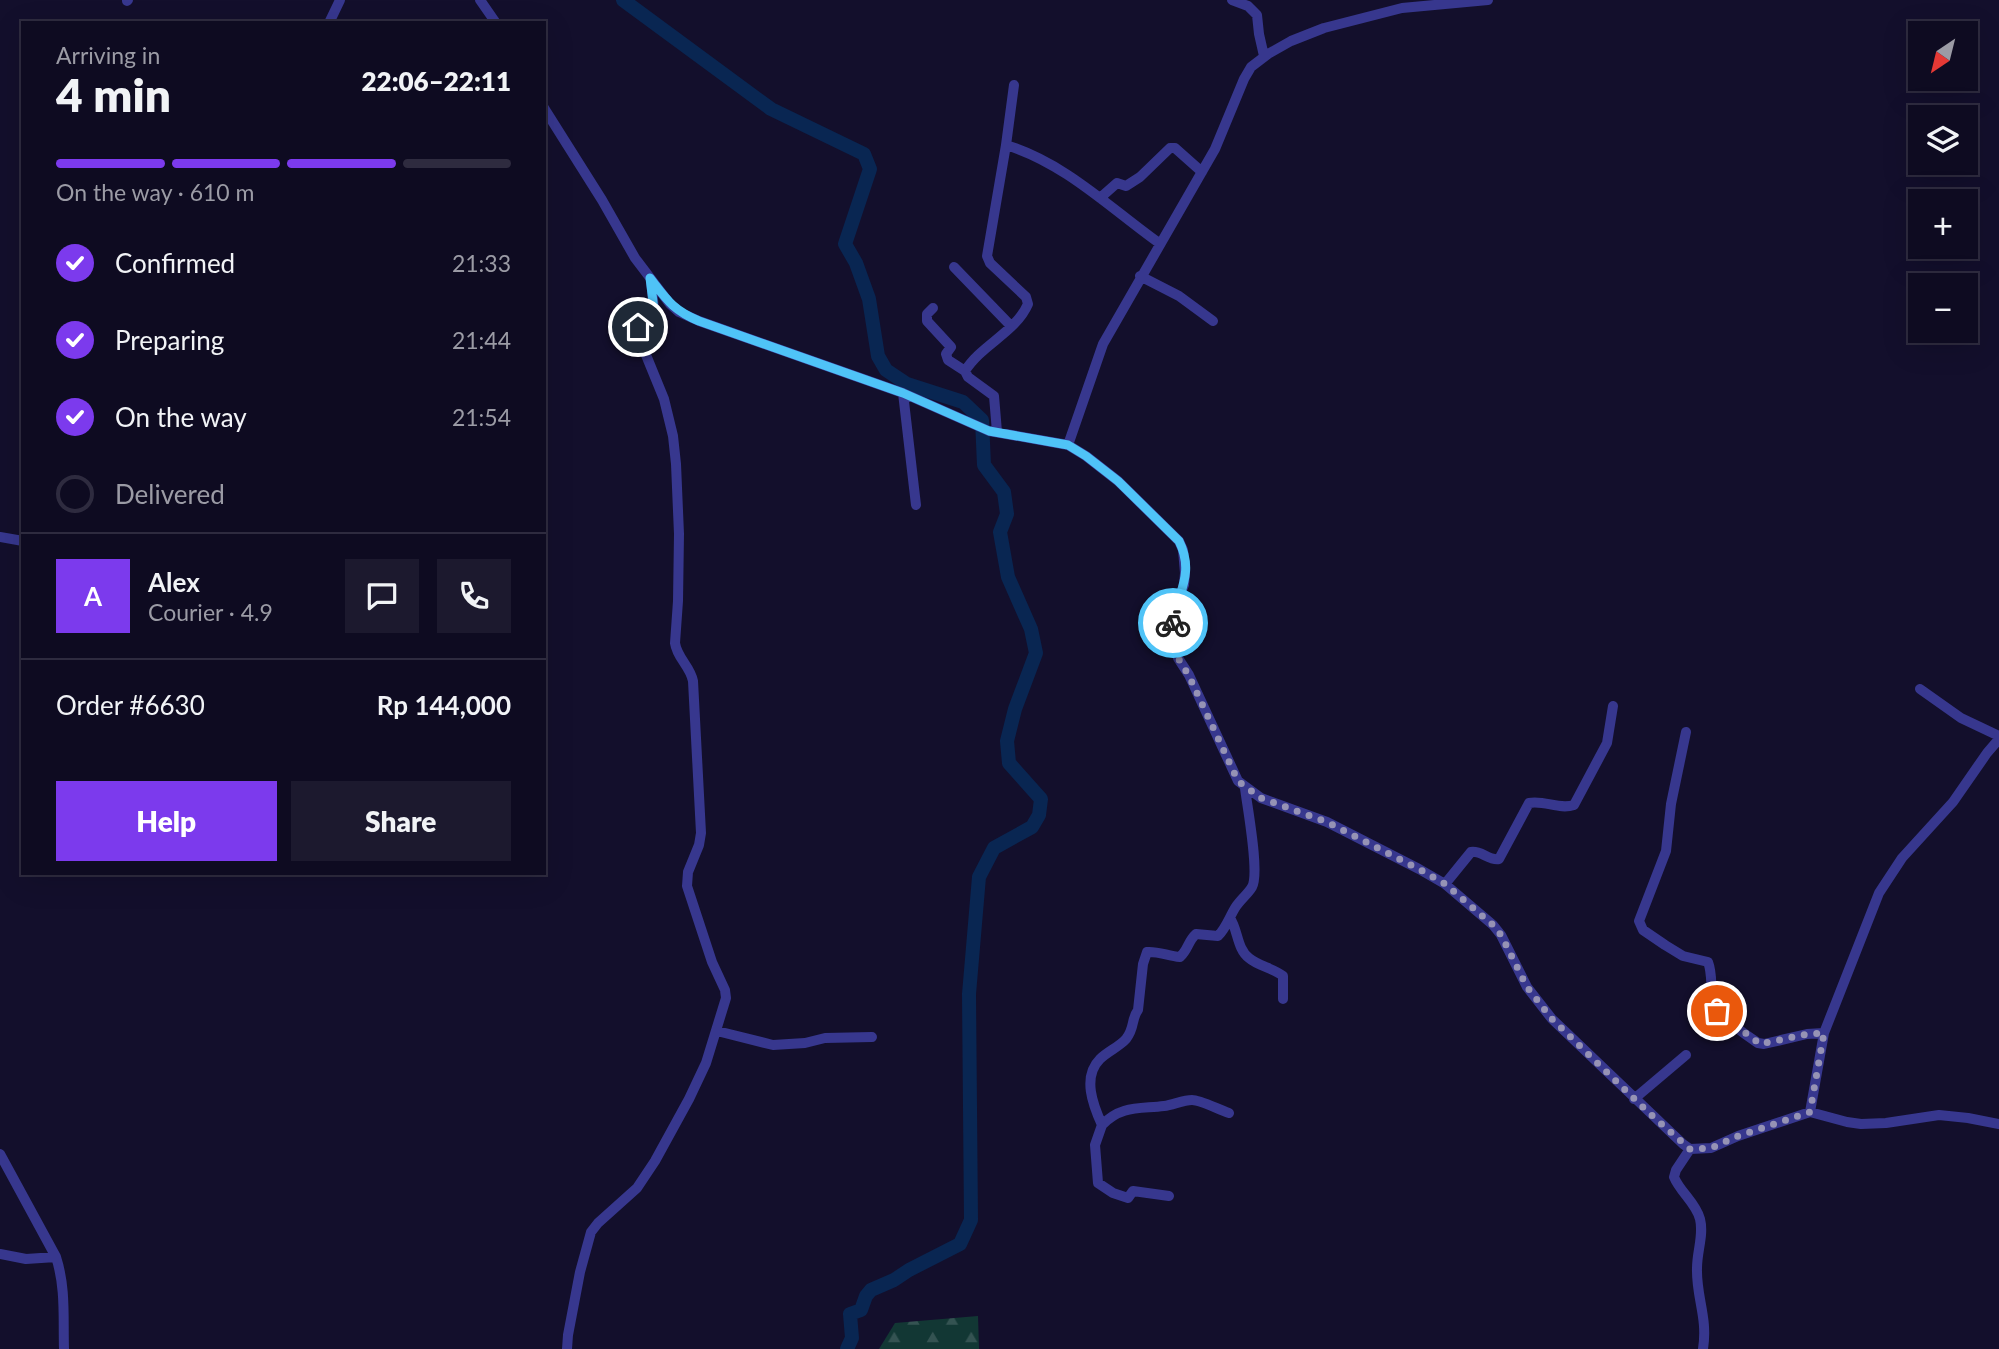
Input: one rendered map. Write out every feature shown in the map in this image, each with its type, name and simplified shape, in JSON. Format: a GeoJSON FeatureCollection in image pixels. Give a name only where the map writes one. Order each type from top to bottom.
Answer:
{"type":"FeatureCollection","features":[{"type":"Feature","properties":{"kind":"street"},"geometry":{"type":"LineString","coordinates":[[330,21],[340,0]]}},
{"type":"Feature","properties":{"kind":"street"},"geometry":{"type":"LineString","coordinates":[[480,0],[495,21]]}},
{"type":"Feature","properties":{"kind":"street"},"geometry":{"type":"LineString","coordinates":[[1232,0],[1248,6],[1257,15],[1264,56]]}},
{"type":"Feature","properties":{"kind":"street"},"geometry":{"type":"LineString","coordinates":[[1068,445],[1103,344],[1221,137],[1247,73],[1264,56],[1291,41],[1324,28],[1415,6],[1488,0]]}},
{"type":"Feature","properties":{"kind":"street"},"geometry":{"type":"LineString","coordinates":[[965,371],[1011,326],[1026,308],[1028,301],[990,263],[987,252],[1014,85]]}},
{"type":"Feature","properties":{"kind":"street"},"geometry":{"type":"LineString","coordinates":[[546,111],[635,258],[679,312],[903,393],[974,426],[993,432],[1068,445],[1118,481],[1179,541],[1183,550],[1184,585],[1173,622],[1178,658],[1189,676],[1233,773],[1245,788],[1261,798],[1327,822],[1445,884],[1501,935],[1538,1003],[1634,1099],[1690,1149],[1711,1148],[1810,1112],[1861,1124],[1939,1115],[1999,1125]]}},
{"type":"Feature","properties":{"kind":"street"},"geometry":{"type":"LineString","coordinates":[[1006,145],[1029,152],[1049,163],[1159,243]]}},
{"type":"Feature","properties":{"kind":"street"},"geometry":{"type":"LineString","coordinates":[[1100,198],[1117,183],[1126,186],[1136,180],[1170,148],[1182,153],[1202,172]]}},
{"type":"Feature","properties":{"kind":"street"},"geometry":{"type":"LineString","coordinates":[[954,267],[1011,326]]}},
{"type":"Feature","properties":{"kind":"street"},"geometry":{"type":"LineString","coordinates":[[1140,276],[1181,297],[1213,321]]}},
{"type":"Feature","properties":{"kind":"street"},"geometry":{"type":"LineString","coordinates":[[567,1349],[580,1272],[591,1232],[637,1188],[650,1169],[706,1063],[726,1005],[725,989],[712,962],[689,893],[687,879],[701,840],[693,681],[675,643],[679,534],[673,436],[664,398],[637,333],[641,324],[655,318],[650,278]]}},
{"type":"Feature","properties":{"kind":"street"},"geometry":{"type":"LineString","coordinates":[[933,307],[927,314],[928,321],[951,347],[946,354],[948,360],[994,396],[993,432]]}},
{"type":"Feature","properties":{"kind":"street"},"geometry":{"type":"LineString","coordinates":[[903,393],[916,505]]}},
{"type":"Feature","properties":{"kind":"street"},"geometry":{"type":"LineString","coordinates":[[0,537],[21,541]]}},
{"type":"Feature","properties":{"kind":"street"},"geometry":{"type":"LineString","coordinates":[[1810,1112],[1824,1033],[1887,879],[1902,858],[1953,802],[1999,738],[1961,719],[1920,689]]}},
{"type":"Feature","properties":{"kind":"street"},"geometry":{"type":"LineString","coordinates":[[1445,884],[1474,851],[1495,860],[1499,859],[1529,803],[1539,801],[1564,808],[1574,805],[1607,743],[1613,706]]}},
{"type":"Feature","properties":{"kind":"street"},"geometry":{"type":"LineString","coordinates":[[1686,732],[1671,804],[1666,851],[1639,921],[1641,926],[1648,934],[1683,956],[1708,962],[1713,1004],[1717,1011],[1758,1043],[1824,1033]]}},
{"type":"Feature","properties":{"kind":"street"},"geometry":{"type":"LineString","coordinates":[[1102,1125],[1091,1097],[1092,1069],[1126,1040],[1134,1027],[1147,952],[1180,957],[1186,952],[1195,934],[1218,936],[1252,887],[1251,826],[1245,788]]}},
{"type":"Feature","properties":{"kind":"street"},"geometry":{"type":"LineString","coordinates":[[1230,918],[1246,956],[1283,976],[1283,999]]}},
{"type":"Feature","properties":{"kind":"street"},"geometry":{"type":"LineString","coordinates":[[717,1031],[773,1045],[800,1044],[825,1038],[872,1037]]}},
{"type":"Feature","properties":{"kind":"street"},"geometry":{"type":"LineString","coordinates":[[1634,1099],[1686,1055]]}},
{"type":"Feature","properties":{"kind":"street"},"geometry":{"type":"LineString","coordinates":[[1169,1196],[1133,1191],[1128,1198],[1113,1193],[1098,1183],[1095,1145],[1102,1125],[1123,1110],[1160,1107],[1193,1100],[1229,1113]]}},
{"type":"Feature","properties":{"kind":"street"},"geometry":{"type":"LineString","coordinates":[[1690,1149],[1674,1177],[1700,1219],[1697,1268],[1705,1323],[1703,1349]]}},
{"type":"Feature","properties":{"kind":"street"},"geometry":{"type":"LineString","coordinates":[[0,1154],[56,1257],[64,1303],[64,1349]]}},
{"type":"Feature","properties":{"kind":"street"},"geometry":{"type":"LineString","coordinates":[[0,1254],[26,1259],[56,1257]]}},
{"type":"Feature","properties":{"kind":"green space"},"geometry":{"type":"Polygon","coordinates":[[[978,1316],[979,1349],[879,1349],[895,1323],[978,1316]]]}},
{"type":"Feature","properties":{"kind":"waterway"},"geometry":{"type":"LineString","coordinates":[[623,0],[771,109],[864,154],[870,169],[845,244],[856,263],[869,299],[878,356],[886,370],[907,384],[963,402],[982,420],[984,465],[1004,492],[1007,514],[1000,532],[1008,577],[1031,629],[1036,653],[1015,709],[1007,741],[1009,763],[1041,799],[1039,815],[1032,827],[994,848],[979,877],[969,994],[971,1220],[960,1244],[871,1290],[861,1310],[850,1314],[852,1338],[847,1349]]}},
{"type":"Feature","properties":{"kind":"way so far"},"geometry":{"type":"LineString","coordinates":[[1173,623],[1178,658],[1238,781],[1261,798],[1327,822],[1445,884],[1501,935],[1527,987],[1552,1019],[1690,1149],[1711,1148],[1810,1112],[1824,1033],[1760,1044],[1717,1011]]}},
{"type":"Feature","properties":{"kind":"route"},"geometry":{"type":"LineString","coordinates":[[638,327],[655,318],[650,278],[679,312],[699,321],[903,393],[974,426],[1068,445],[1118,481],[1179,541],[1183,550],[1185,573],[1173,623]]}}]}
